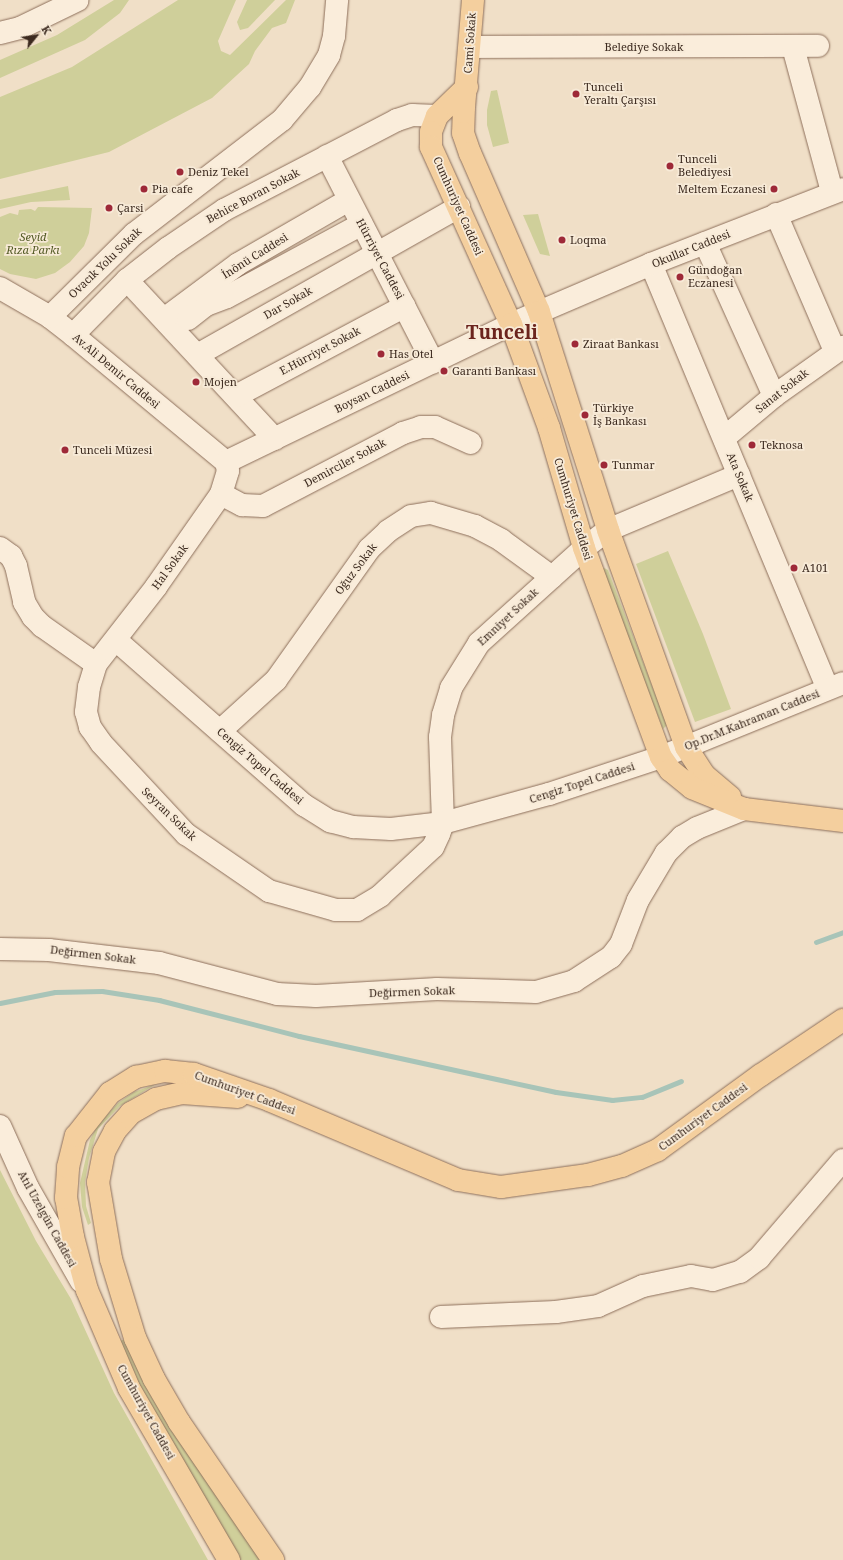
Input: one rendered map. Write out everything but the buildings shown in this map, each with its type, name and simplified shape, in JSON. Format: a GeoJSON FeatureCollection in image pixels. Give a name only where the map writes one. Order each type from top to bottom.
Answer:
{"type":"FeatureCollection","features":[{"type":"Feature","properties":{"kind":"main road","name":"Cami Sokak"},"geometry":{"type":"LineString","coordinates":[[473,0],[464,133],[470,153],[539,312],[608,530],[686,747],[704,775],[744,809]]}},
{"type":"Feature","properties":{"kind":"main road","name":"Cumhuriyet Caddesi"},"geometry":{"type":"LineString","coordinates":[[467,86],[437,116],[431,132],[430,147],[511,324],[549,428],[584,548],[662,758],[670,770],[692,788],[744,809],[843,821]]}},
{"type":"Feature","properties":{"kind":"main road","name":"Cumhuriyet Caddesi"},"geometry":{"type":"LineString","coordinates":[[229,1560],[130,1388],[87,1290],[66,1198],[68,1167],[76,1136],[110,1093],[136,1077],[165,1071],[194,1074],[269,1100],[458,1180],[479,1186],[501,1187],[588,1175],[622,1166],[658,1150],[761,1076],[843,1020]]}},
{"type":"Feature","properties":{"kind":"main road"},"geometry":{"type":"LineString","coordinates":[[269,1100],[182,1093],[156,1099],[131,1113],[115,1131],[104,1152],[98,1182],[111,1259],[138,1344],[179,1422],[273,1560]]}},
{"type":"Feature","properties":{"kind":"street"},"geometry":{"type":"LineString","coordinates":[[0,33],[27,25],[78,0]]}},
{"type":"Feature","properties":{"kind":"street","name":"Ovacık Yolu Sokak"},"geometry":{"type":"LineString","coordinates":[[50,317],[134,234],[282,120],[310,87],[328,55],[334,36],[337,0]]}},
{"type":"Feature","properties":{"kind":"street"},"geometry":{"type":"LineString","coordinates":[[793,46],[837,191]]}},
{"type":"Feature","properties":{"kind":"street","name":"Belediye Sokak"},"geometry":{"type":"LineString","coordinates":[[470,47],[818,46]]}},
{"type":"Feature","properties":{"kind":"street","name":"Behice Boran Sokak"},"geometry":{"type":"LineString","coordinates":[[73,334],[127,280],[168,248],[224,210],[397,120],[412,115],[437,116]]}},
{"type":"Feature","properties":{"kind":"street","name":"Hürriyet Caddesi"},"geometry":{"type":"LineString","coordinates":[[327,156],[433,362]]}},
{"type":"Feature","properties":{"kind":"street","name":"Okullar Caddesi"},"geometry":{"type":"LineString","coordinates":[[539,312],[651,264],[837,191]]}},
{"type":"Feature","properties":{"kind":"street","name":"İnönü Caddesi"},"geometry":{"type":"LineString","coordinates":[[169,324],[238,264],[349,200]]}},
{"type":"Feature","properties":{"kind":"street","name":"Dar Sokak"},"geometry":{"type":"LineString","coordinates":[[199,354],[376,252],[458,207]]}},
{"type":"Feature","properties":{"kind":"street"},"geometry":{"type":"LineString","coordinates":[[776,214],[839,349]]}},
{"type":"Feature","properties":{"kind":"street","name":"İnönü Caddesi"},"geometry":{"type":"LineString","coordinates":[[169,324],[206,305],[227,298],[362,224]]}},
{"type":"Feature","properties":{"kind":"street"},"geometry":{"type":"LineString","coordinates":[[705,243],[774,396]]}},
{"type":"Feature","properties":{"kind":"street","name":"Ata Sokak"},"geometry":{"type":"LineString","coordinates":[[651,264],[739,475],[836,686]]}},
{"type":"Feature","properties":{"kind":"street"},"geometry":{"type":"LineString","coordinates":[[127,280],[199,354],[275,439]]}},
{"type":"Feature","properties":{"kind":"street","name":"Av.Ali Demir Caddesi"},"geometry":{"type":"LineString","coordinates":[[0,288],[50,317],[73,334],[226,462]]}},
{"type":"Feature","properties":{"kind":"street","name":"E.Hürriyet Sokak"},"geometry":{"type":"LineString","coordinates":[[236,396],[405,306]]}},
{"type":"Feature","properties":{"kind":"street","name":"Boysan Caddesi"},"geometry":{"type":"LineString","coordinates":[[226,462],[511,324],[539,312]]}},
{"type":"Feature","properties":{"kind":"street","name":"Sanat Sokak"},"geometry":{"type":"LineString","coordinates":[[724,438],[774,396],[839,349]]}},
{"type":"Feature","properties":{"kind":"street","name":"Demirciler Sokak"},"geometry":{"type":"LineString","coordinates":[[221,494],[242,505],[263,506],[390,439],[421,428],[435,427],[471,444]]}},
{"type":"Feature","properties":{"kind":"street","name":"Hal Sokak"},"geometry":{"type":"LineString","coordinates":[[96,664],[116,640],[221,494],[228,472],[226,462]]}},
{"type":"Feature","properties":{"kind":"street","name":"Emniyet Sokak"},"geometry":{"type":"LineString","coordinates":[[443,823],[440,737],[451,688],[479,643],[552,576],[584,548],[608,530],[739,475]]}},
{"type":"Feature","properties":{"kind":"street","name":"Oğuz Sokak"},"geometry":{"type":"LineString","coordinates":[[220,731],[276,680],[369,549],[388,531],[411,516],[431,513],[475,526],[500,540],[552,576]]}},
{"type":"Feature","properties":{"kind":"street"},"geometry":{"type":"LineString","coordinates":[[0,548],[11,556],[16,566],[24,602],[33,617],[42,626],[96,664]]}},
{"type":"Feature","properties":{"kind":"street","name":"Cengiz Topel Caddesi"},"geometry":{"type":"LineString","coordinates":[[116,640],[304,805],[330,821],[353,826],[392,829],[443,823],[549,794],[662,758]]}},
{"type":"Feature","properties":{"kind":"street","name":"Seyran Sokak"},"geometry":{"type":"LineString","coordinates":[[96,664],[89,687],[86,712],[90,727],[101,743],[186,834],[270,891],[336,910],[357,910],[380,896],[433,847],[443,823]]}},
{"type":"Feature","properties":{"kind":"street","name":"Op.Dr.M.Kahraman Caddesi"},"geometry":{"type":"LineString","coordinates":[[662,758],[836,686]]}},
{"type":"Feature","properties":{"kind":"street","name":"Değirmen Sokak"},"geometry":{"type":"LineString","coordinates":[[0,949],[49,950],[159,963],[277,994],[316,996],[437,990],[536,992],[574,981],[611,957],[621,944],[638,900],[666,853],[682,837],[697,828],[744,809]]}},
{"type":"Feature","properties":{"kind":"street","name":"Atıl Uzelgün Caddesi"},"geometry":{"type":"LineString","coordinates":[[0,1126],[28,1188],[87,1290]]}},
{"type":"Feature","properties":{"kind":"street"},"geometry":{"type":"LineString","coordinates":[[441,1317],[556,1312],[598,1306],[643,1286],[692,1276],[713,1280],[740,1272],[759,1258],[843,1160]]}},
{"type":"Feature","properties":{"kind":"green space"},"geometry":{"type":"Polygon","coordinates":[[[114,0],[129,0],[120,13],[85,40],[0,78],[0,60],[57,35],[114,0]]]}},
{"type":"Feature","properties":{"kind":"green space"},"geometry":{"type":"Polygon","coordinates":[[[178,0],[236,0],[218,41],[221,51],[230,55],[286,0],[295,0],[286,23],[272,28],[255,51],[249,64],[212,98],[109,152],[0,179],[0,97],[72,67],[178,0]]]}},
{"type":"Feature","properties":{"kind":"green space"},"geometry":{"type":"Polygon","coordinates":[[[247,0],[275,0],[248,28],[240,30],[237,22],[247,0]]]}},
{"type":"Feature","properties":{"kind":"green space"},"geometry":{"type":"Polygon","coordinates":[[[497,90],[509,143],[493,147],[487,125],[487,110],[491,91],[497,90]]]}},
{"type":"Feature","properties":{"kind":"green space"},"geometry":{"type":"Polygon","coordinates":[[[68,186],[70,200],[31,202],[0,209],[0,200],[68,186]]]}},
{"type":"Feature","properties":{"kind":"green space","name":"Seyid Rıza Parkı"},"geometry":{"type":"Polygon","coordinates":[[[38,207],[92,208],[89,233],[84,246],[70,262],[55,273],[36,279],[10,274],[0,269],[0,217],[10,213],[18,215],[19,210],[31,209],[35,211],[38,207]]]}},
{"type":"Feature","properties":{"kind":"green space"},"geometry":{"type":"Polygon","coordinates":[[[538,214],[550,256],[540,254],[523,215],[538,214]]]}},
{"type":"Feature","properties":{"kind":"green space"},"geometry":{"type":"Polygon","coordinates":[[[668,551],[703,634],[731,709],[695,722],[636,564],[668,551]]]}},
{"type":"Feature","properties":{"kind":"green space"},"geometry":{"type":"Polygon","coordinates":[[[604,568],[608,570],[667,725],[663,729],[601,569],[604,568]]]}},
{"type":"Feature","properties":{"kind":"green space"},"geometry":{"type":"Polygon","coordinates":[[[156,1084],[120,1106],[98,1129],[89,1158],[85,1182],[86,1206],[91,1223],[88,1225],[82,1207],[80,1183],[90,1140],[97,1126],[118,1103],[134,1092],[156,1084]]]}},
{"type":"Feature","properties":{"kind":"green space"},"geometry":{"type":"Polygon","coordinates":[[[0,1170],[36,1241],[71,1299],[114,1393],[208,1560],[0,1560],[0,1170]]]}},
{"type":"Feature","properties":{"kind":"green space"},"geometry":{"type":"Polygon","coordinates":[[[126,1340],[264,1560],[237,1560],[135,1385],[119,1342],[126,1340]]]}},
{"type":"Feature","properties":{"kind":"waterway"},"geometry":{"type":"LineString","coordinates":[[816,942],[843,932]]}},
{"type":"Feature","properties":{"kind":"waterway"},"geometry":{"type":"LineString","coordinates":[[0,1003],[55,992],[102,991],[159,1000],[299,1036],[556,1092],[612,1100],[642,1097],[681,1081]]}},
{"type":"Feature","properties":{"kind":"place","name":"Tunceli Yeraltı Çarşısı"},"geometry":{"type":"Point","coordinates":[576,94]}},
{"type":"Feature","properties":{"kind":"place","name":"Tunceli Belediyesi"},"geometry":{"type":"Point","coordinates":[670,166]}},
{"type":"Feature","properties":{"kind":"place","name":"Deniz Tekel"},"geometry":{"type":"Point","coordinates":[180,172]}},
{"type":"Feature","properties":{"kind":"place","name":"Pia cafe"},"geometry":{"type":"Point","coordinates":[144,189]}},
{"type":"Feature","properties":{"kind":"place","name":"Meltem Eczanesi"},"geometry":{"type":"Point","coordinates":[774,189]}},
{"type":"Feature","properties":{"kind":"place","name":"Çarsi"},"geometry":{"type":"Point","coordinates":[109,208]}},
{"type":"Feature","properties":{"kind":"place","name":"Loqma"},"geometry":{"type":"Point","coordinates":[562,240]}},
{"type":"Feature","properties":{"kind":"place","name":"Gündoğan Eczanesi"},"geometry":{"type":"Point","coordinates":[680,277]}},
{"type":"Feature","properties":{"kind":"place","name":"Ziraat Bankası"},"geometry":{"type":"Point","coordinates":[575,344]}},
{"type":"Feature","properties":{"kind":"place","name":"Has Otel"},"geometry":{"type":"Point","coordinates":[381,354]}},
{"type":"Feature","properties":{"kind":"place","name":"Garanti Bankası"},"geometry":{"type":"Point","coordinates":[444,371]}},
{"type":"Feature","properties":{"kind":"place","name":"Mojen"},"geometry":{"type":"Point","coordinates":[196,382]}},
{"type":"Feature","properties":{"kind":"place","name":"Türkiye İş Bankası"},"geometry":{"type":"Point","coordinates":[585,415]}},
{"type":"Feature","properties":{"kind":"place","name":"Teknosa"},"geometry":{"type":"Point","coordinates":[752,445]}},
{"type":"Feature","properties":{"kind":"place","name":"Tunceli Müzesi"},"geometry":{"type":"Point","coordinates":[65,450]}},
{"type":"Feature","properties":{"kind":"place","name":"Tunmar"},"geometry":{"type":"Point","coordinates":[604,465]}},
{"type":"Feature","properties":{"kind":"place","name":"A101"},"geometry":{"type":"Point","coordinates":[794,568]}},
{"type":"Feature","properties":{"kind":"district","name":"Tunceli"},"geometry":{"type":"Point","coordinates":[502,333]}}]}
